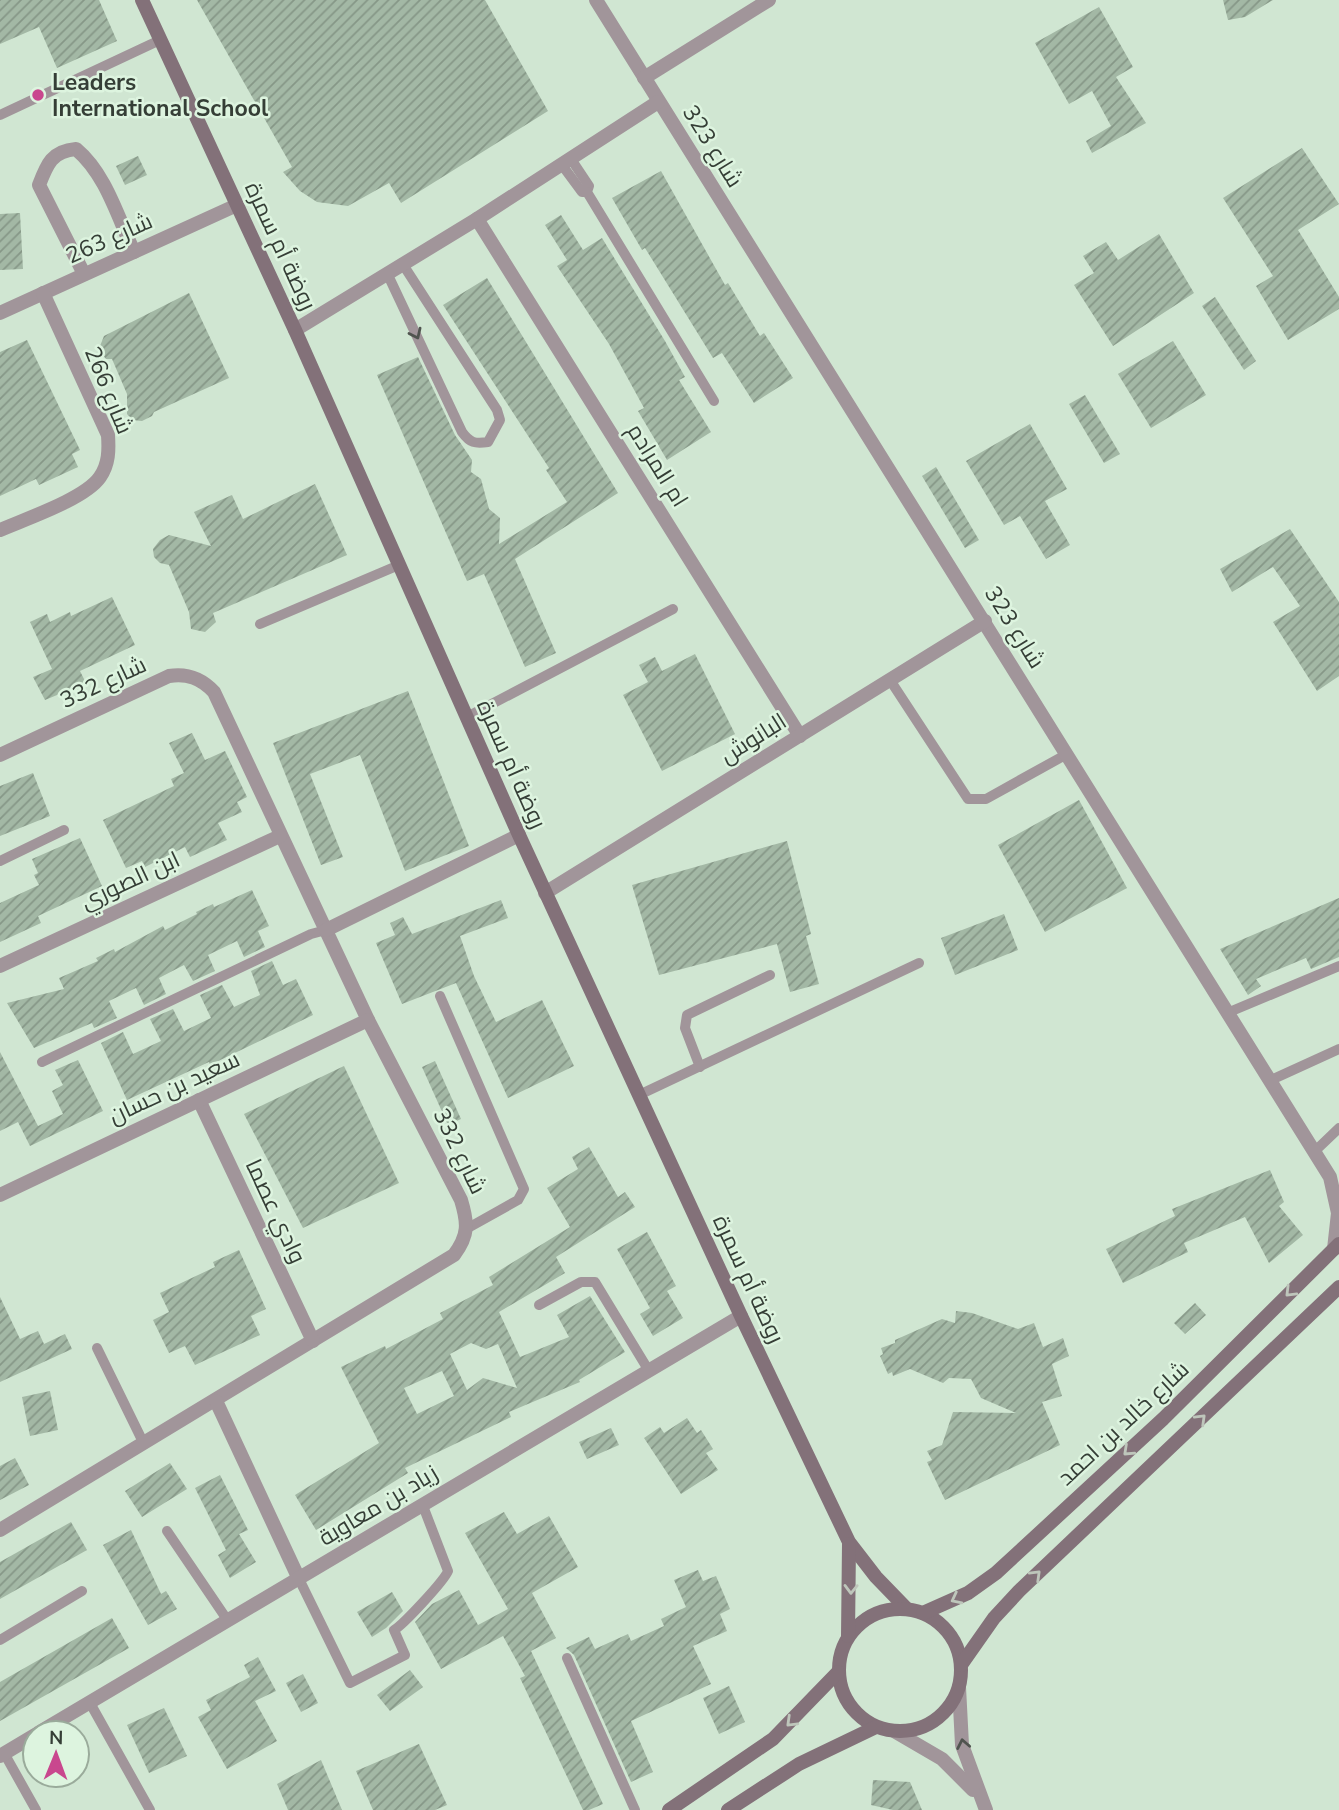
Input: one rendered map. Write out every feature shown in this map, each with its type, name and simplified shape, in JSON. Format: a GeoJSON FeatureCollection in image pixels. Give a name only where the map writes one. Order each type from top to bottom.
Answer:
{"type":"FeatureCollection","features":[{"type":"Feature","properties":{"kind":"street","name":"روضة أم سمرة"},"geometry":{"type":"LineString","coordinates":[[142,0],[295,330],[545,893],[741,1316],[849,1542],[907,1609]]}},
{"type":"Feature","properties":{"kind":"street","name":"شارع 323"},"geometry":{"type":"LineString","coordinates":[[596,0],[1269,1081],[1314,1152],[1335,1179],[1338,1213],[1336,1246]]}},
{"type":"Feature","properties":{"kind":"street"},"geometry":{"type":"LineString","coordinates":[[644,78],[769,0]]}},
{"type":"Feature","properties":{"kind":"street","name":"شارع 323"},"geometry":{"type":"LineString","coordinates":[[295,330],[477,219],[658,102]]}},
{"type":"Feature","properties":{"kind":"street"},"geometry":{"type":"LineString","coordinates":[[84,274],[39,186],[46,165],[54,155],[76,149],[88,159],[102,181],[134,252]]}},
{"type":"Feature","properties":{"kind":"street","name":"شارع 263"},"geometry":{"type":"LineString","coordinates":[[0,313],[237,205]]}},
{"type":"Feature","properties":{"kind":"street","name":"ام المرادم"},"geometry":{"type":"LineString","coordinates":[[477,219],[800,736]]}},
{"type":"Feature","properties":{"kind":"street","name":"شارع 266"},"geometry":{"type":"LineString","coordinates":[[0,530],[90,488],[107,464],[108,435],[43,293]]}},
{"type":"Feature","properties":{"kind":"street","name":"البانوش"},"geometry":{"type":"LineString","coordinates":[[545,893],[985,621]]}},
{"type":"Feature","properties":{"kind":"street","name":"شارع 332"},"geometry":{"type":"LineString","coordinates":[[0,755],[169,677],[181,674],[196,677],[214,692],[368,1020],[461,1200],[468,1228],[464,1241],[454,1255],[0,1530]]}},
{"type":"Feature","properties":{"kind":"street"},"geometry":{"type":"LineString","coordinates":[[326,930],[519,835]]}},
{"type":"Feature","properties":{"kind":"street","name":"ابن الصوري"},"geometry":{"type":"LineString","coordinates":[[0,966],[280,836]]}},
{"type":"Feature","properties":{"kind":"street","name":"سعيد بن حسان"},"geometry":{"type":"LineString","coordinates":[[0,1195],[368,1020]]}},
{"type":"Feature","properties":{"kind":"street","name":"وادي عصما"},"geometry":{"type":"LineString","coordinates":[[199,1100],[313,1340]]}},
{"type":"Feature","properties":{"kind":"street","name":"شارع خالد بن احمد"},"geometry":{"type":"LineString","coordinates":[[923,1613],[968,1593],[996,1573],[1163,1419],[1336,1246]]}},
{"type":"Feature","properties":{"kind":"street"},"geometry":{"type":"LineString","coordinates":[[961,1665],[994,1618],[1019,1591],[1339,1287]]}},
{"type":"Feature","properties":{"kind":"street","name":"زياد بن معاوية"},"geometry":{"type":"LineString","coordinates":[[63,1719],[741,1316]]}},
{"type":"Feature","properties":{"kind":"street"},"geometry":{"type":"LineString","coordinates":[[216,1401],[299,1579]]}},
{"type":"Feature","properties":{"kind":"street","name":"روضة أم سمرة"},"geometry":{"type":"LineString","coordinates":[[848,1636],[849,1542]]}},
{"type":"Feature","properties":{"kind":"street"},"geometry":{"type":"LineString","coordinates":[[907,1609],[923,1613],[938,1621],[950,1634],[961,1665],[959,1687],[962,1745],[983,1805],[942,1759],[894,1731],[876,1727],[849,1705],[838,1672],[840,1653],[848,1636],[874,1614],[907,1609]]}},
{"type":"Feature","properties":{"kind":"street"},"geometry":{"type":"LineString","coordinates":[[669,1810],[773,1739],[838,1672]]}},
{"type":"Feature","properties":{"kind":"street"},"geometry":{"type":"LineString","coordinates":[[894,1731],[927,1725],[941,1716],[959,1687]]}},
{"type":"Feature","properties":{"kind":"street"},"geometry":{"type":"LineString","coordinates":[[728,1810],[799,1764],[876,1727]]}},
{"type":"Feature","properties":{"kind":"street","name":"زياد بن معاوية"},"geometry":{"type":"LineString","coordinates":[[2,1754],[21,1743]]}},
{"type":"Feature","properties":{"kind":"lane"},"geometry":{"type":"LineString","coordinates":[[0,115],[160,40]]}},
{"type":"Feature","properties":{"kind":"lane"},"geometry":{"type":"LineString","coordinates":[[567,162],[589,186],[587,192],[714,401]]}},
{"type":"Feature","properties":{"kind":"lane"},"geometry":{"type":"LineString","coordinates":[[387,273],[463,432],[469,441],[476,444],[488,442],[500,420],[497,410],[402,263]]}},
{"type":"Feature","properties":{"kind":"lane"},"geometry":{"type":"LineString","coordinates":[[260,624],[399,565]]}},
{"type":"Feature","properties":{"kind":"lane"},"geometry":{"type":"LineString","coordinates":[[467,718],[673,609]]}},
{"type":"Feature","properties":{"kind":"lane"},"geometry":{"type":"LineString","coordinates":[[890,680],[968,799],[977,802],[986,799],[1067,754]]}},
{"type":"Feature","properties":{"kind":"lane"},"geometry":{"type":"LineString","coordinates":[[0,861],[64,830]]}},
{"type":"Feature","properties":{"kind":"lane"},"geometry":{"type":"LineString","coordinates":[[42,1062],[311,934],[326,930]]}},
{"type":"Feature","properties":{"kind":"lane"},"geometry":{"type":"LineString","coordinates":[[639,1095],[919,963]]}},
{"type":"Feature","properties":{"kind":"lane"},"geometry":{"type":"LineString","coordinates":[[1227,1013],[1339,967]]}},
{"type":"Feature","properties":{"kind":"lane"},"geometry":{"type":"LineString","coordinates":[[700,1067],[685,1028],[687,1015],[770,975]]}},
{"type":"Feature","properties":{"kind":"lane"},"geometry":{"type":"LineString","coordinates":[[440,996],[524,1189],[518,1200],[468,1228]]}},
{"type":"Feature","properties":{"kind":"lane"},"geometry":{"type":"LineString","coordinates":[[1269,1081],[1339,1049]]}},
{"type":"Feature","properties":{"kind":"lane"},"geometry":{"type":"LineString","coordinates":[[1314,1152],[1339,1128]]}},
{"type":"Feature","properties":{"kind":"lane"},"geometry":{"type":"LineString","coordinates":[[539,1306],[581,1282],[594,1282],[649,1371]]}},
{"type":"Feature","properties":{"kind":"lane"},"geometry":{"type":"LineString","coordinates":[[97,1348],[144,1444]]}},
{"type":"Feature","properties":{"kind":"lane"},"geometry":{"type":"LineString","coordinates":[[299,1579],[350,1684],[405,1655],[394,1630],[406,1622],[411,1612],[448,1571],[423,1506]]}},
{"type":"Feature","properties":{"kind":"lane"},"geometry":{"type":"LineString","coordinates":[[167,1531],[228,1622]]}},
{"type":"Feature","properties":{"kind":"lane"},"geometry":{"type":"LineString","coordinates":[[0,1640],[82,1591]]}},
{"type":"Feature","properties":{"kind":"lane"},"geometry":{"type":"LineString","coordinates":[[567,1658],[635,1810]]}},
{"type":"Feature","properties":{"kind":"lane"},"geometry":{"type":"LineString","coordinates":[[90,1703],[150,1810]]}},
{"type":"Feature","properties":{"kind":"lane"},"geometry":{"type":"LineString","coordinates":[[2,1754],[36,1810]]}},
{"type":"Feature","properties":{"kind":"building"},"geometry":{"type":"Polygon","coordinates":[[[0,0],[99,0],[117,41],[57,68],[39,27],[0,44],[0,0]]]}},
{"type":"Feature","properties":{"kind":"building"},"geometry":{"type":"Polygon","coordinates":[[[197,0],[485,0],[548,111],[401,203],[389,183],[348,206],[317,202],[300,191],[283,172],[292,167],[197,0]]]}},
{"type":"Feature","properties":{"kind":"building"},"geometry":{"type":"Polygon","coordinates":[[[1223,0],[1273,0],[1245,17],[1228,20],[1223,0]]]}},
{"type":"Feature","properties":{"kind":"building"},"geometry":{"type":"Polygon","coordinates":[[[1099,7],[1133,67],[1116,77],[1146,123],[1092,153],[1086,141],[1111,126],[1092,91],[1069,104],[1035,43],[1099,7]]]}},
{"type":"Feature","properties":{"kind":"building"},"geometry":{"type":"Polygon","coordinates":[[[1302,148],[1339,204],[1298,230],[1339,297],[1339,309],[1288,340],[1256,286],[1273,276],[1223,198],[1302,148]]]}},
{"type":"Feature","properties":{"kind":"building"},"geometry":{"type":"Polygon","coordinates":[[[138,156],[147,175],[125,185],[116,166],[138,156]]]}},
{"type":"Feature","properties":{"kind":"building"},"geometry":{"type":"Polygon","coordinates":[[[661,171],[725,285],[728,283],[760,336],[764,333],[793,378],[754,403],[722,353],[713,358],[645,248],[642,250],[612,198],[661,171]]]}},
{"type":"Feature","properties":{"kind":"building"},"geometry":{"type":"Polygon","coordinates":[[[20,213],[23,269],[0,270],[0,214],[20,213]]]}},
{"type":"Feature","properties":{"kind":"building"},"geometry":{"type":"Polygon","coordinates":[[[561,215],[583,250],[602,238],[665,341],[685,377],[679,380],[711,432],[667,460],[638,411],[644,408],[609,344],[557,266],[567,260],[545,225],[561,215]]]}},
{"type":"Feature","properties":{"kind":"building"},"geometry":{"type":"Polygon","coordinates":[[[1159,234],[1194,293],[1113,346],[1074,285],[1094,273],[1083,256],[1106,242],[1118,260],[1159,234]]]}},
{"type":"Feature","properties":{"kind":"building"},"geometry":{"type":"Polygon","coordinates":[[[487,278],[618,493],[515,559],[556,653],[525,667],[484,574],[467,581],[377,375],[418,357],[455,435],[472,460],[471,472],[481,479],[489,509],[500,518],[499,544],[567,502],[546,470],[549,468],[443,305],[487,278]]]}},
{"type":"Feature","properties":{"kind":"building"},"geometry":{"type":"Polygon","coordinates":[[[189,293],[229,378],[154,412],[142,421],[132,420],[127,414],[127,394],[112,359],[106,359],[102,354],[100,346],[104,336],[189,293]]]}},
{"type":"Feature","properties":{"kind":"building"},"geometry":{"type":"Polygon","coordinates":[[[1215,297],[1256,361],[1244,370],[1202,306],[1215,297]]]}},
{"type":"Feature","properties":{"kind":"building"},"geometry":{"type":"Polygon","coordinates":[[[27,340],[80,450],[72,454],[78,467],[39,485],[36,479],[0,496],[0,352],[27,340]]]}},
{"type":"Feature","properties":{"kind":"building"},"geometry":{"type":"Polygon","coordinates":[[[1173,341],[1206,395],[1151,428],[1118,374],[1173,341]]]}},
{"type":"Feature","properties":{"kind":"building"},"geometry":{"type":"Polygon","coordinates":[[[1085,395],[1120,454],[1104,463],[1069,404],[1085,395]]]}},
{"type":"Feature","properties":{"kind":"building"},"geometry":{"type":"Polygon","coordinates":[[[1030,424],[1067,489],[1045,501],[1070,545],[1046,559],[1020,516],[1004,525],[966,461],[1030,424]]]}},
{"type":"Feature","properties":{"kind":"building"},"geometry":{"type":"Polygon","coordinates":[[[936,467],[979,540],[965,548],[922,476],[936,467]]]}},
{"type":"Feature","properties":{"kind":"building"},"geometry":{"type":"Polygon","coordinates":[[[315,484],[347,555],[213,613],[216,622],[205,632],[191,629],[189,612],[169,565],[160,563],[154,557],[153,549],[160,540],[169,535],[211,546],[194,512],[232,495],[243,519],[315,484]]]}},
{"type":"Feature","properties":{"kind":"building"},"geometry":{"type":"Polygon","coordinates":[[[1290,529],[1339,602],[1339,676],[1317,691],[1273,622],[1300,606],[1273,567],[1232,592],[1220,569],[1290,529]]]}},
{"type":"Feature","properties":{"kind":"building"},"geometry":{"type":"Polygon","coordinates":[[[112,597],[135,645],[80,671],[86,683],[45,700],[33,677],[52,669],[30,622],[47,614],[50,622],[70,612],[71,616],[112,597]]]}},
{"type":"Feature","properties":{"kind":"building"},"geometry":{"type":"Polygon","coordinates":[[[695,654],[735,734],[662,771],[623,695],[648,682],[639,665],[655,657],[662,671],[695,654]]]}},
{"type":"Feature","properties":{"kind":"building"},"geometry":{"type":"Polygon","coordinates":[[[408,691],[469,846],[405,871],[360,755],[310,774],[343,857],[321,865],[273,743],[408,691]]]}},
{"type":"Feature","properties":{"kind":"building"},"geometry":{"type":"Polygon","coordinates":[[[192,733],[205,760],[225,751],[247,797],[237,802],[242,812],[218,823],[227,840],[190,857],[185,847],[145,867],[142,861],[126,868],[103,820],[174,786],[171,779],[184,773],[169,743],[192,733]]]}},
{"type":"Feature","properties":{"kind":"building"},"geometry":{"type":"Polygon","coordinates":[[[33,773],[50,816],[0,836],[0,786],[33,773]]]}},
{"type":"Feature","properties":{"kind":"building"},"geometry":{"type":"Polygon","coordinates":[[[1079,800],[1127,888],[1045,932],[998,845],[1079,800]]]}},
{"type":"Feature","properties":{"kind":"building"},"geometry":{"type":"Polygon","coordinates":[[[80,838],[102,886],[38,916],[41,923],[0,942],[0,903],[39,885],[34,875],[38,873],[32,859],[80,838]]]}},
{"type":"Feature","properties":{"kind":"building"},"geometry":{"type":"Polygon","coordinates":[[[787,841],[811,934],[806,936],[819,984],[790,992],[777,944],[659,975],[632,885],[787,841]]]}},
{"type":"Feature","properties":{"kind":"building"},"geometry":{"type":"Polygon","coordinates":[[[252,890],[269,926],[258,931],[265,947],[244,957],[237,941],[208,955],[215,971],[193,981],[184,965],[159,978],[166,994],[144,1005],[136,988],[109,1001],[117,1018],[94,1028],[92,1023],[34,1048],[7,1003],[64,989],[59,978],[98,961],[96,958],[114,949],[115,952],[163,926],[165,930],[213,904],[214,907],[252,890]]]}},
{"type":"Feature","properties":{"kind":"building"},"geometry":{"type":"Polygon","coordinates":[[[1339,898],[1339,957],[1311,969],[1306,958],[1256,979],[1261,986],[1248,995],[1220,949],[1339,898]]]}},
{"type":"Feature","properties":{"kind":"building"},"geometry":{"type":"Polygon","coordinates":[[[501,900],[508,918],[460,936],[474,976],[496,1022],[542,1000],[574,1066],[508,1098],[456,983],[402,1004],[376,943],[395,935],[390,923],[403,917],[412,934],[501,900]]]}},
{"type":"Feature","properties":{"kind":"building"},"geometry":{"type":"Polygon","coordinates":[[[1004,914],[1018,950],[955,975],[941,938],[1004,914]]]}},
{"type":"Feature","properties":{"kind":"building"},"geometry":{"type":"Polygon","coordinates":[[[272,961],[283,985],[296,979],[313,1015],[210,1065],[209,1062],[127,1100],[101,1043],[123,1032],[133,1054],[161,1041],[150,1019],[173,1009],[184,1031],[211,1018],[200,995],[222,985],[234,1007],[260,995],[251,971],[272,961]]]}},
{"type":"Feature","properties":{"kind":"building"},"geometry":{"type":"Polygon","coordinates":[[[0,1052],[38,1126],[63,1114],[52,1091],[63,1085],[55,1070],[78,1060],[103,1111],[30,1146],[18,1122],[0,1131],[0,1052]]]}},
{"type":"Feature","properties":{"kind":"building"},"geometry":{"type":"Polygon","coordinates":[[[435,1061],[461,1119],[448,1125],[422,1067],[435,1061]]]}},
{"type":"Feature","properties":{"kind":"building"},"geometry":{"type":"Polygon","coordinates":[[[344,1066],[399,1183],[303,1228],[244,1114],[344,1066]]]}},
{"type":"Feature","properties":{"kind":"building"},"geometry":{"type":"Polygon","coordinates":[[[589,1147],[618,1197],[625,1192],[635,1207],[556,1257],[565,1273],[499,1312],[520,1357],[569,1337],[557,1315],[590,1296],[625,1352],[579,1380],[580,1382],[509,1412],[511,1417],[405,1468],[408,1473],[316,1530],[295,1495],[379,1443],[341,1367],[385,1346],[386,1349],[443,1319],[440,1313],[493,1285],[489,1277],[570,1227],[547,1188],[578,1169],[572,1157],[589,1147]],[[471,1343],[450,1354],[467,1390],[483,1378],[517,1388],[498,1344],[486,1349],[471,1343]],[[442,1371],[404,1388],[417,1414],[454,1396],[442,1371]]]}},
{"type":"Feature","properties":{"kind":"building"},"geometry":{"type":"Polygon","coordinates":[[[1270,1170],[1284,1202],[1279,1206],[1303,1235],[1269,1263],[1245,1217],[1184,1243],[1188,1252],[1123,1283],[1106,1249],[1175,1216],[1172,1209],[1270,1170]]]}},
{"type":"Feature","properties":{"kind":"building"},"geometry":{"type":"Polygon","coordinates":[[[647,1232],[676,1286],[667,1291],[683,1318],[653,1336],[640,1314],[650,1308],[617,1249],[647,1232]]]}},
{"type":"Feature","properties":{"kind":"building"},"geometry":{"type":"Polygon","coordinates":[[[239,1250],[266,1309],[251,1316],[260,1335],[195,1365],[185,1346],[169,1353],[153,1320],[169,1312],[160,1293],[215,1267],[213,1262],[239,1250]]]}},
{"type":"Feature","properties":{"kind":"building"},"geometry":{"type":"Polygon","coordinates":[[[0,1297],[20,1339],[38,1331],[44,1344],[65,1334],[72,1349],[0,1382],[0,1297]]]}},
{"type":"Feature","properties":{"kind":"building"},"geometry":{"type":"Polygon","coordinates":[[[1195,1303],[1206,1315],[1185,1334],[1174,1323],[1195,1303]]]}},
{"type":"Feature","properties":{"kind":"building"},"geometry":{"type":"Polygon","coordinates":[[[956,1311],[972,1313],[1018,1329],[1034,1323],[1043,1347],[1063,1338],[1069,1356],[1052,1364],[1062,1396],[1042,1402],[1060,1445],[945,1500],[927,1462],[932,1460],[927,1451],[942,1445],[953,1412],[1016,1413],[981,1398],[971,1379],[949,1378],[943,1383],[910,1369],[893,1376],[892,1372],[888,1374],[880,1356],[883,1354],[881,1348],[942,1319],[955,1323],[956,1311]]]}},
{"type":"Feature","properties":{"kind":"building"},"geometry":{"type":"Polygon","coordinates":[[[50,1391],[58,1430],[30,1436],[22,1397],[50,1391]]]}},
{"type":"Feature","properties":{"kind":"building"},"geometry":{"type":"Polygon","coordinates":[[[687,1418],[697,1433],[701,1430],[713,1449],[706,1453],[718,1470],[681,1494],[644,1438],[660,1427],[664,1433],[687,1418]]]}},
{"type":"Feature","properties":{"kind":"building"},"geometry":{"type":"Polygon","coordinates":[[[611,1428],[619,1445],[587,1459],[579,1442],[611,1428]]]}},
{"type":"Feature","properties":{"kind":"building"},"geometry":{"type":"Polygon","coordinates":[[[15,1458],[29,1485],[0,1500],[0,1466],[15,1458]]]}},
{"type":"Feature","properties":{"kind":"building"},"geometry":{"type":"Polygon","coordinates":[[[170,1463],[187,1489],[142,1517],[125,1491],[170,1463]]]}},
{"type":"Feature","properties":{"kind":"building"},"geometry":{"type":"Polygon","coordinates":[[[220,1475],[248,1530],[239,1534],[256,1562],[230,1578],[218,1555],[226,1550],[195,1488],[220,1475]]]}},
{"type":"Feature","properties":{"kind":"building"},"geometry":{"type":"Polygon","coordinates":[[[504,1512],[517,1534],[549,1516],[578,1567],[532,1593],[556,1638],[531,1651],[603,1804],[589,1810],[583,1810],[520,1678],[525,1676],[503,1636],[441,1669],[415,1622],[432,1604],[459,1590],[478,1625],[508,1609],[465,1533],[504,1512]]]}},
{"type":"Feature","properties":{"kind":"building"},"geometry":{"type":"Polygon","coordinates":[[[71,1522],[87,1550],[0,1599],[0,1562],[71,1522]]]}},
{"type":"Feature","properties":{"kind":"building"},"geometry":{"type":"Polygon","coordinates":[[[131,1530],[161,1594],[166,1591],[177,1609],[148,1625],[103,1545],[131,1530]]]}},
{"type":"Feature","properties":{"kind":"building"},"geometry":{"type":"Polygon","coordinates":[[[698,1570],[703,1581],[716,1576],[730,1609],[720,1614],[727,1631],[693,1646],[711,1684],[631,1721],[653,1772],[631,1782],[574,1655],[566,1648],[589,1637],[595,1649],[628,1634],[631,1641],[664,1626],[661,1619],[686,1607],[674,1580],[698,1570]]]}},
{"type":"Feature","properties":{"kind":"building"},"geometry":{"type":"Polygon","coordinates":[[[392,1592],[403,1611],[386,1628],[372,1637],[357,1612],[392,1592]]]}},
{"type":"Feature","properties":{"kind":"building"},"geometry":{"type":"Polygon","coordinates":[[[112,1618],[129,1648],[0,1721],[0,1682],[112,1618]]]}},
{"type":"Feature","properties":{"kind":"building"},"geometry":{"type":"Polygon","coordinates":[[[258,1657],[276,1691],[255,1701],[277,1741],[227,1769],[198,1717],[211,1710],[206,1700],[250,1677],[244,1665],[258,1657]]]}},
{"type":"Feature","properties":{"kind":"building"},"geometry":{"type":"Polygon","coordinates":[[[410,1670],[423,1687],[390,1711],[377,1695],[410,1670]]]}},
{"type":"Feature","properties":{"kind":"building"},"geometry":{"type":"Polygon","coordinates":[[[303,1674],[318,1703],[301,1712],[286,1683],[303,1674]]]}},
{"type":"Feature","properties":{"kind":"building"},"geometry":{"type":"Polygon","coordinates":[[[729,1686],[745,1722],[719,1734],[703,1698],[729,1686]]]}},
{"type":"Feature","properties":{"kind":"building"},"geometry":{"type":"Polygon","coordinates":[[[164,1708],[187,1756],[149,1773],[127,1725],[164,1708]]]}},
{"type":"Feature","properties":{"kind":"building"},"geometry":{"type":"Polygon","coordinates":[[[419,1744],[447,1805],[435,1810],[373,1810],[356,1771],[419,1744]]]}},
{"type":"Feature","properties":{"kind":"building"},"geometry":{"type":"Polygon","coordinates":[[[321,1760],[342,1810],[288,1810],[277,1784],[321,1760]]]}},
{"type":"Feature","properties":{"kind":"building"},"geometry":{"type":"Polygon","coordinates":[[[873,1780],[910,1782],[922,1810],[893,1810],[871,1805],[873,1780]]]}},
{"type":"Feature","properties":{"kind":"place","name":"Leaders International School"},"geometry":{"type":"Point","coordinates":[38,95]}}]}
